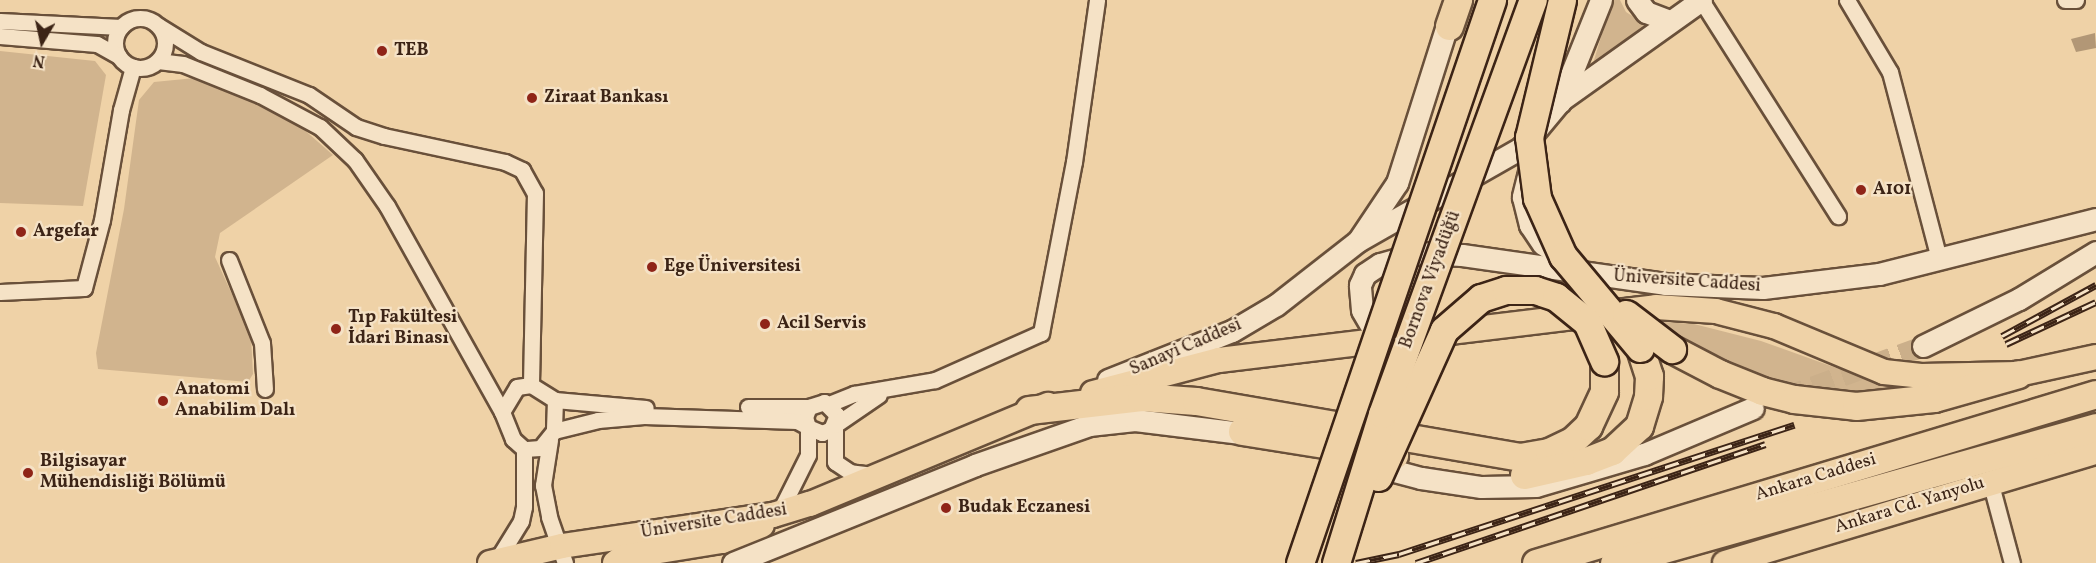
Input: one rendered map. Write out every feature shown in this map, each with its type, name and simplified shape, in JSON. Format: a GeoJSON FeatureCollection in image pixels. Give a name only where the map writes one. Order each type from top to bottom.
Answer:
{"type":"FeatureCollection","features":[{"type":"Feature","properties":{"kind":"highway"},"geometry":{"type":"LineString","coordinates":[[1449,26],[1458,0]]}},
{"type":"Feature","properties":{"kind":"highway","name":"Bornova Viyadüğü"},"geometry":{"type":"LineString","coordinates":[[1300,563],[1492,0]]}},
{"type":"Feature","properties":{"kind":"highway","name":"Bornova Viyadüğü"},"geometry":{"type":"LineString","coordinates":[[1338,563],[1382,414],[1533,0]]}},
{"type":"Feature","properties":{"kind":"highway"},"geometry":{"type":"LineString","coordinates":[[1562,0],[1536,95],[1529,138],[1531,168],[1550,233],[1563,256],[1599,283],[1672,348],[1720,374],[1762,391],[1794,399],[1856,406],[1934,398],[2018,374]]}},
{"type":"Feature","properties":{"kind":"highway"},"geometry":{"type":"LineString","coordinates":[[1242,431],[1520,476],[1586,461],[1612,451],[1639,426],[1648,396],[1649,376],[1640,348],[1599,283]]}},
{"type":"Feature","properties":{"kind":"highway"},"geometry":{"type":"LineString","coordinates":[[1029,410],[1141,397],[1196,401],[1492,455],[1520,457],[1549,452],[1572,441],[1598,410],[1604,391],[1604,361],[1587,322],[1556,297],[1535,290],[1506,290],[1481,298],[1462,311],[1444,330],[1338,563]]}},
{"type":"Feature","properties":{"kind":"highway","name":"Ankara Caddesi"},"geometry":{"type":"LineString","coordinates":[[1536,563],[2096,394]]}},
{"type":"Feature","properties":{"kind":"highway","name":"Ankara Caddesi"},"geometry":{"type":"LineString","coordinates":[[1614,563],[2096,427]]}},
{"type":"Feature","properties":{"kind":"highway"},"geometry":{"type":"LineString","coordinates":[[1676,563],[1879,487]]}},
{"type":"Feature","properties":{"kind":"main road"},"geometry":{"type":"LineString","coordinates":[[1358,241],[1397,183],[1449,26],[1454,0]]}},
{"type":"Feature","properties":{"kind":"main road"},"geometry":{"type":"LineString","coordinates":[[1599,283],[1552,251],[1537,236],[1526,213],[1525,183],[1538,145],[1561,100],[1601,0]]}},
{"type":"Feature","properties":{"kind":"main road"},"geometry":{"type":"LineString","coordinates":[[1637,0],[1646,12],[1670,21]]}},
{"type":"Feature","properties":{"kind":"main road"},"geometry":{"type":"LineString","coordinates":[[1358,241],[1521,148],[1561,100],[1701,0]]}},
{"type":"Feature","properties":{"kind":"main road","name":"Üniversite Caddesi"},"geometry":{"type":"LineString","coordinates":[[1401,338],[1370,324],[1359,298],[1365,274],[1397,257],[1419,253],[1462,255],[1599,283],[1763,288],[1869,276],[2096,219]]}},
{"type":"Feature","properties":{"kind":"main road","name":"Sanayi Caddesi"},"geometry":{"type":"LineString","coordinates":[[1029,410],[1232,331],[1276,305],[1358,241]]}},
{"type":"Feature","properties":{"kind":"main road"},"geometry":{"type":"LineString","coordinates":[[1923,346],[2019,299],[2096,252]]}},
{"type":"Feature","properties":{"kind":"main road","name":"Üniversite Caddesi"},"geometry":{"type":"LineString","coordinates":[[494,561],[563,554],[773,515],[876,476],[1029,410],[1219,360],[1656,307],[1704,310],[1774,326],[1884,372],[1921,376],[2018,374],[2096,357]]}},
{"type":"Feature","properties":{"kind":"main road"},"geometry":{"type":"LineString","coordinates":[[733,563],[975,465],[1089,425],[1135,420],[1242,431],[1421,478],[1511,489],[1557,482],[1644,454],[1753,408]]}},
{"type":"Feature","properties":{"kind":"main road","name":"Ankara Cd. Yanyolu"},"geometry":{"type":"LineString","coordinates":[[1725,563],[1990,481],[2096,452]]}},
{"type":"Feature","properties":{"kind":"main road"},"geometry":{"type":"LineString","coordinates":[[619,561],[722,541],[758,528],[773,515]]}},
{"type":"Feature","properties":{"kind":"street"},"geometry":{"type":"LineString","coordinates":[[502,412],[516,387],[531,386],[555,400],[637,409],[809,407],[819,402],[829,404],[854,394],[936,380],[1041,333],[1074,162],[1097,0]]}},
{"type":"Feature","properties":{"kind":"street"},"geometry":{"type":"LineString","coordinates":[[1701,0],[1838,216]]}},
{"type":"Feature","properties":{"kind":"street"},"geometry":{"type":"LineString","coordinates":[[1847,0],[1890,72],[1939,259]]}},
{"type":"Feature","properties":{"kind":"street"},"geometry":{"type":"LineString","coordinates":[[2065,0],[2076,0]]}},
{"type":"Feature","properties":{"kind":"street"},"geometry":{"type":"LineString","coordinates":[[0,21],[121,27],[140,18],[159,26],[201,52],[309,95],[356,127],[384,136],[505,162],[522,170],[534,192],[531,386]]}},
{"type":"Feature","properties":{"kind":"street"},"geometry":{"type":"LineString","coordinates":[[158,61],[165,40],[159,26]]}},
{"type":"Feature","properties":{"kind":"street"},"geometry":{"type":"LineString","coordinates":[[119,56],[115,44],[121,27]]}},
{"type":"Feature","properties":{"kind":"street"},"geometry":{"type":"LineString","coordinates":[[0,36],[97,44],[133,67],[144,68],[158,61],[183,64],[260,95],[320,127],[355,160],[387,206],[502,412],[513,439],[524,448],[540,448],[552,435],[598,420],[644,416],[785,418],[822,433],[862,403],[893,388]]}},
{"type":"Feature","properties":{"kind":"street"},"geometry":{"type":"LineString","coordinates":[[0,292],[84,288],[102,220],[121,110],[133,67]]}},
{"type":"Feature","properties":{"kind":"street"},"geometry":{"type":"LineString","coordinates":[[229,260],[262,343],[265,389]]}},
{"type":"Feature","properties":{"kind":"street"},"geometry":{"type":"LineString","coordinates":[[555,400],[552,435],[543,485],[549,517],[563,554]]}},
{"type":"Feature","properties":{"kind":"street"},"geometry":{"type":"LineString","coordinates":[[829,404],[837,415],[836,462],[850,472],[876,476]]}},
{"type":"Feature","properties":{"kind":"street"},"geometry":{"type":"LineString","coordinates":[[773,515],[802,470],[808,455],[808,427],[805,417],[809,407]]}},
{"type":"Feature","properties":{"kind":"street"},"geometry":{"type":"LineString","coordinates":[[494,561],[521,521],[524,507],[524,448]]}},
{"type":"Feature","properties":{"kind":"street"},"geometry":{"type":"LineString","coordinates":[[1990,481],[2012,563]]}},
{"type":"Feature","properties":{"kind":"shaded area"},"geometry":{"type":"Polygon","coordinates":[[[1612,0],[1620,0],[1626,12],[1645,24],[1592,67],[1612,0]]]}},
{"type":"Feature","properties":{"kind":"shaded area"},"geometry":{"type":"Polygon","coordinates":[[[2095,33],[2096,48],[2076,52],[2071,39],[2095,33]]]}},
{"type":"Feature","properties":{"kind":"shaded area"},"geometry":{"type":"Polygon","coordinates":[[[0,51],[95,61],[106,75],[83,206],[0,203],[0,51]]]}},
{"type":"Feature","properties":{"kind":"shaded area"},"geometry":{"type":"Polygon","coordinates":[[[195,78],[293,120],[333,155],[220,233],[215,257],[251,336],[253,374],[248,382],[98,369],[96,353],[124,209],[139,100],[154,82],[195,78]]]}},
{"type":"Feature","properties":{"kind":"shaded area"},"geometry":{"type":"Polygon","coordinates":[[[1662,322],[1694,324],[1761,341],[1881,384],[1922,387],[1924,394],[1795,396],[1684,352],[1662,322]]]}},
{"type":"Feature","properties":{"kind":"tunnel"},"geometry":{"type":"LineString","coordinates":[[1784,397],[1923,346]]}},
{"type":"Feature","properties":{"kind":"railway"},"geometry":{"type":"LineString","coordinates":[[2002,336],[2096,285]]}},
{"type":"Feature","properties":{"kind":"railway"},"geometry":{"type":"LineString","coordinates":[[2006,344],[2096,302]]}},
{"type":"Feature","properties":{"kind":"railway"},"geometry":{"type":"LineString","coordinates":[[1356,563],[1399,554],[1794,425]]}},
{"type":"Feature","properties":{"kind":"railway"},"geometry":{"type":"LineString","coordinates":[[1416,563],[1765,444]]}},
{"type":"Feature","properties":{"kind":"place","name":"TEB"},"geometry":{"type":"Point","coordinates":[382,51]}},
{"type":"Feature","properties":{"kind":"place","name":"Ziraat Bankası"},"geometry":{"type":"Point","coordinates":[532,98]}},
{"type":"Feature","properties":{"kind":"place","name":"A101"},"geometry":{"type":"Point","coordinates":[1861,190]}},
{"type":"Feature","properties":{"kind":"place","name":"Argefar"},"geometry":{"type":"Point","coordinates":[21,232]}},
{"type":"Feature","properties":{"kind":"place","name":"Ege Üniversitesi"},"geometry":{"type":"Point","coordinates":[652,267]}},
{"type":"Feature","properties":{"kind":"place","name":"Acil Servis"},"geometry":{"type":"Point","coordinates":[765,324]}},
{"type":"Feature","properties":{"kind":"place","name":"Tıp Fakültesi İdari Binası"},"geometry":{"type":"Point","coordinates":[336,329]}},
{"type":"Feature","properties":{"kind":"place","name":"Anatomi Anabilim Dalı"},"geometry":{"type":"Point","coordinates":[163,401]}},
{"type":"Feature","properties":{"kind":"place","name":"Bilgisayar Mühendisliği Bölümü"},"geometry":{"type":"Point","coordinates":[28,473]}},
{"type":"Feature","properties":{"kind":"place","name":"Budak Eczanesi"},"geometry":{"type":"Point","coordinates":[946,508]}}]}
